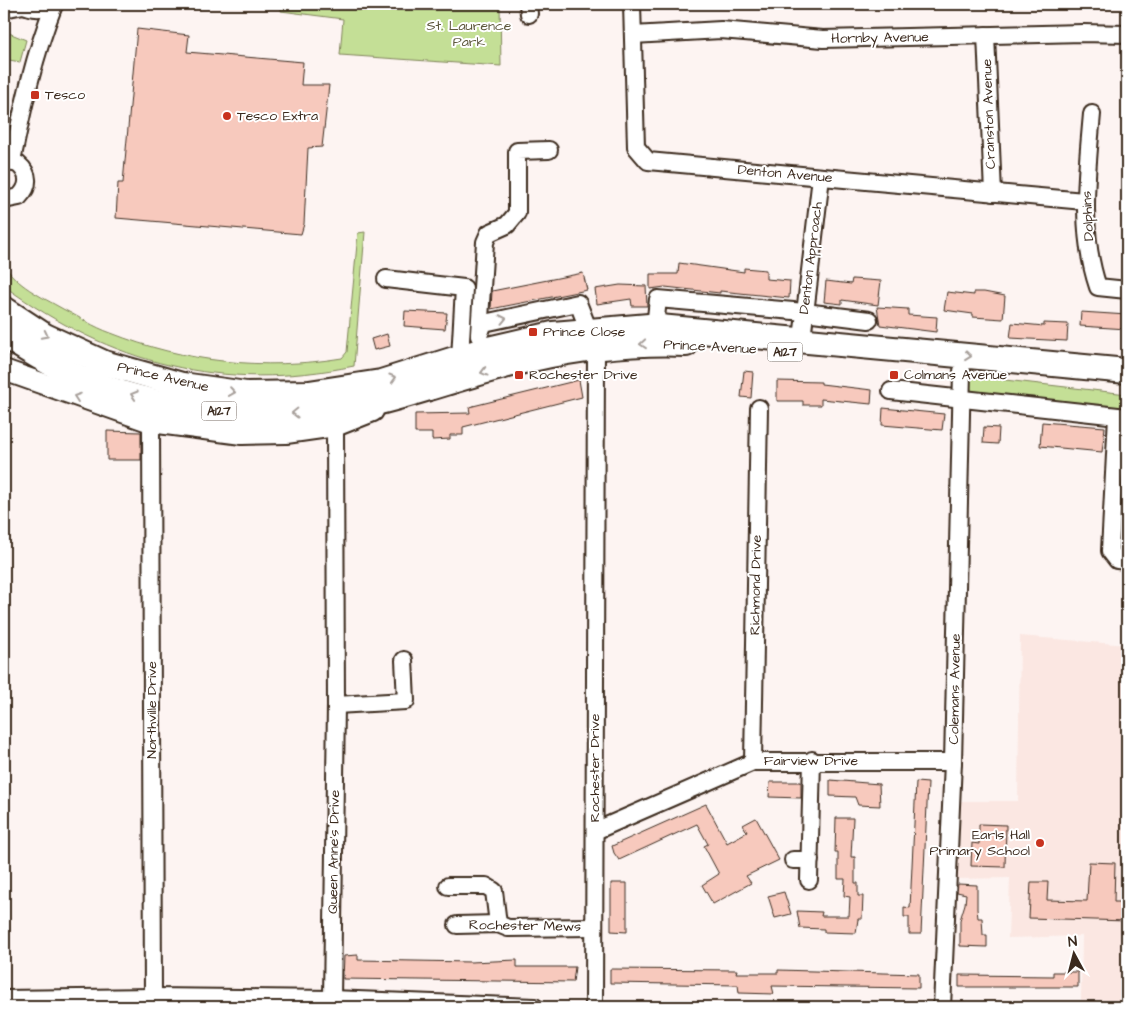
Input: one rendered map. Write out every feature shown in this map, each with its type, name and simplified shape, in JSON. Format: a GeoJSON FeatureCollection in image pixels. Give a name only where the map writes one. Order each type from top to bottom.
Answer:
{"type":"FeatureCollection","features":[{"type":"Feature","properties":{"kind":"highway","name":"Prince Avenue"},"geometry":{"type":"LineString","coordinates":[[4,309],[45,336],[104,363],[182,385],[246,394],[309,393],[381,382],[473,348],[553,334],[593,340],[722,346],[1127,388]]}},
{"type":"Feature","properties":{"kind":"highway","name":"Prince Avenue"},"geometry":{"type":"LineString","coordinates":[[4,335],[26,350],[90,382],[148,400],[238,414],[319,413],[371,404],[593,340],[655,327],[802,339],[1127,371]]}},
{"type":"Feature","properties":{"kind":"main road","name":"Prince Avenue"},"geometry":{"type":"LineString","coordinates":[[4,370],[151,422],[242,434],[286,433],[335,426],[445,383]]}},
{"type":"Feature","properties":{"kind":"street"},"geometry":{"type":"LineString","coordinates":[[4,9],[55,4],[40,39],[8,161],[18,164],[27,174],[27,187],[19,197],[4,200]]}},
{"type":"Feature","properties":{"kind":"street","name":"Denton Avenue"},"geometry":{"type":"LineString","coordinates":[[632,4],[636,148],[648,161],[1084,201]]}},
{"type":"Feature","properties":{"kind":"street"},"geometry":{"type":"LineString","coordinates":[[26,6],[40,39]]}},
{"type":"Feature","properties":{"kind":"street","name":"Hornby Avenue"},"geometry":{"type":"LineString","coordinates":[[632,34],[721,30],[823,39],[1127,34]]}},
{"type":"Feature","properties":{"kind":"street","name":"Cranston Avenue"},"geometry":{"type":"LineString","coordinates":[[986,35],[993,193]]}},
{"type":"Feature","properties":{"kind":"street","name":"Dolphins"},"geometry":{"type":"LineString","coordinates":[[1092,114],[1084,201],[1092,269],[1098,287],[1127,290]]}},
{"type":"Feature","properties":{"kind":"street"},"geometry":{"type":"LineString","coordinates":[[473,348],[485,242],[489,233],[507,225],[517,213],[517,151],[549,150]]}},
{"type":"Feature","properties":{"kind":"street","name":"Denton Approach"},"geometry":{"type":"LineString","coordinates":[[802,339],[821,177]]}},
{"type":"Feature","properties":{"kind":"street"},"geometry":{"type":"LineString","coordinates":[[386,280],[464,288],[473,348]]}},
{"type":"Feature","properties":{"kind":"street","name":"Prince Avenue"},"geometry":{"type":"LineString","coordinates":[[655,327],[658,299],[805,312],[869,320]]}},
{"type":"Feature","properties":{"kind":"street","name":"Rochester Drive"},"geometry":{"type":"LineString","coordinates":[[593,340],[598,440],[593,927],[594,1007]]}},
{"type":"Feature","properties":{"kind":"street","name":"Colemans Avenue"},"geometry":{"type":"LineString","coordinates":[[942,1007],[953,762],[962,371]]}},
{"type":"Feature","properties":{"kind":"street"},"geometry":{"type":"LineString","coordinates":[[891,391],[1122,417],[1110,550],[1118,560],[1127,561]]}},
{"type":"Feature","properties":{"kind":"street","name":"Richmond Drive"},"geometry":{"type":"LineString","coordinates":[[753,762],[759,408]]}},
{"type":"Feature","properties":{"kind":"street","name":"Northville Drive"},"geometry":{"type":"LineString","coordinates":[[151,422],[153,997]]}},
{"type":"Feature","properties":{"kind":"street","name":"Queen Anne's Drive"},"geometry":{"type":"LineString","coordinates":[[332,999],[336,705],[335,426]]}},
{"type":"Feature","properties":{"kind":"street"},"geometry":{"type":"LineString","coordinates":[[336,705],[406,701],[404,660]]}},
{"type":"Feature","properties":{"kind":"street"},"geometry":{"type":"LineString","coordinates":[[809,880],[812,760]]}},
{"type":"Feature","properties":{"kind":"street","name":"Fairview Drive"},"geometry":{"type":"LineString","coordinates":[[595,831],[753,762],[812,760],[953,762]]}},
{"type":"Feature","properties":{"kind":"street"},"geometry":{"type":"LineString","coordinates":[[793,860],[810,860]]}},
{"type":"Feature","properties":{"kind":"street"},"geometry":{"type":"LineString","coordinates":[[448,886],[486,886],[494,891],[498,924]]}},
{"type":"Feature","properties":{"kind":"street","name":"Rochester Mews"},"geometry":{"type":"LineString","coordinates":[[457,925],[498,924],[508,928],[593,927]]}},
{"type":"Feature","properties":{"kind":"street"},"geometry":{"type":"LineString","coordinates":[[4,999],[153,997],[197,1003],[332,999],[535,1007]]}},
{"type":"Feature","properties":{"kind":"shaded area","name":"Earls Hall Primary School"},"geometry":{"type":"Polygon","coordinates":[[[1020,636],[1127,645],[1127,1001],[1081,1000],[1082,936],[1008,938],[1010,878],[953,879],[954,801],[1018,801],[1020,636]]]}},
{"type":"Feature","properties":{"kind":"green space","name":"St. Laurence Park"},"geometry":{"type":"Polygon","coordinates":[[[281,4],[500,4],[501,66],[340,55],[343,19],[281,11],[281,4]]]}},
{"type":"Feature","properties":{"kind":"green space"},"geometry":{"type":"Polygon","coordinates":[[[4,31],[26,40],[20,62],[4,59],[4,31]]]}},
{"type":"Feature","properties":{"kind":"green space"},"geometry":{"type":"Polygon","coordinates":[[[365,232],[354,366],[305,374],[259,376],[214,373],[170,365],[127,353],[86,335],[45,313],[4,286],[4,264],[22,284],[63,309],[111,333],[167,351],[225,361],[254,363],[283,364],[342,358],[347,352],[358,233],[365,232]]]}},
{"type":"Feature","properties":{"kind":"green space"},"geometry":{"type":"Polygon","coordinates":[[[970,376],[1127,394],[1127,412],[968,395],[970,376]]]}},
{"type":"Feature","properties":{"kind":"building","name":"Tesco Extra"},"geometry":{"type":"Polygon","coordinates":[[[137,29],[189,35],[187,52],[303,62],[301,85],[329,85],[322,147],[308,148],[304,224],[301,234],[116,218],[118,183],[123,183],[137,29]]]}},
{"type":"Feature","properties":{"kind":"building"},"geometry":{"type":"Polygon","coordinates":[[[679,263],[744,272],[744,268],[766,270],[766,279],[790,281],[789,298],[665,287],[650,289],[650,274],[678,274],[679,263]]]}},
{"type":"Feature","properties":{"kind":"building"},"geometry":{"type":"Polygon","coordinates":[[[583,273],[587,290],[491,309],[492,291],[583,273]]]}},
{"type":"Feature","properties":{"kind":"building"},"geometry":{"type":"Polygon","coordinates":[[[852,279],[881,281],[878,305],[842,300],[842,304],[824,302],[826,281],[851,284],[852,279]]]}},
{"type":"Feature","properties":{"kind":"building"},"geometry":{"type":"Polygon","coordinates":[[[620,285],[646,286],[647,306],[632,306],[631,299],[597,304],[595,289],[620,285]]]}},
{"type":"Feature","properties":{"kind":"building"},"geometry":{"type":"Polygon","coordinates":[[[947,292],[974,295],[974,292],[984,292],[1005,296],[1003,319],[973,317],[973,314],[944,310],[947,292]]]}},
{"type":"Feature","properties":{"kind":"building"},"geometry":{"type":"Polygon","coordinates":[[[877,307],[908,309],[908,315],[937,317],[936,332],[880,325],[877,307]]]}},
{"type":"Feature","properties":{"kind":"building"},"geometry":{"type":"Polygon","coordinates":[[[405,311],[447,313],[445,329],[404,326],[405,311]]]}},
{"type":"Feature","properties":{"kind":"building"},"geometry":{"type":"Polygon","coordinates":[[[1081,312],[1127,315],[1127,329],[1080,326],[1081,312]]]}},
{"type":"Feature","properties":{"kind":"building"},"geometry":{"type":"Polygon","coordinates":[[[1012,323],[1044,326],[1044,323],[1068,324],[1067,341],[1010,338],[1012,323]]]}},
{"type":"Feature","properties":{"kind":"building"},"geometry":{"type":"Polygon","coordinates":[[[387,334],[390,346],[374,350],[371,339],[387,334]]]}},
{"type":"Feature","properties":{"kind":"building"},"geometry":{"type":"Polygon","coordinates":[[[744,371],[753,372],[751,398],[741,397],[744,371]]]}},
{"type":"Feature","properties":{"kind":"building"},"geometry":{"type":"Polygon","coordinates":[[[579,380],[582,397],[463,427],[463,435],[450,435],[450,439],[432,440],[432,433],[415,433],[415,414],[470,413],[469,407],[579,380]]]}},
{"type":"Feature","properties":{"kind":"building"},"geometry":{"type":"Polygon","coordinates":[[[777,381],[821,382],[821,384],[872,390],[871,404],[821,399],[821,405],[803,405],[803,401],[777,401],[777,381]]]}},
{"type":"Feature","properties":{"kind":"building"},"geometry":{"type":"Polygon","coordinates":[[[883,408],[944,414],[942,430],[882,425],[883,408]]]}},
{"type":"Feature","properties":{"kind":"building"},"geometry":{"type":"Polygon","coordinates":[[[1042,422],[1105,427],[1102,452],[1040,446],[1042,422]]]}},
{"type":"Feature","properties":{"kind":"building"},"geometry":{"type":"Polygon","coordinates":[[[984,427],[999,428],[998,444],[983,443],[984,427]]]}},
{"type":"Feature","properties":{"kind":"building"},"geometry":{"type":"Polygon","coordinates":[[[107,431],[141,432],[141,460],[107,460],[107,431]]]}},
{"type":"Feature","properties":{"kind":"building"},"geometry":{"type":"Polygon","coordinates":[[[830,780],[879,784],[880,806],[858,805],[855,797],[830,796],[830,780]]]}},
{"type":"Feature","properties":{"kind":"building"},"geometry":{"type":"Polygon","coordinates":[[[770,782],[801,782],[801,798],[769,797],[770,782]]]}},
{"type":"Feature","properties":{"kind":"building"},"geometry":{"type":"Polygon","coordinates":[[[916,782],[928,783],[921,934],[909,934],[909,917],[904,917],[904,907],[910,908],[916,782]]]}},
{"type":"Feature","properties":{"kind":"building"},"geometry":{"type":"Polygon","coordinates":[[[706,804],[727,843],[747,832],[743,825],[756,818],[779,860],[746,876],[751,883],[713,904],[702,885],[719,874],[704,846],[708,844],[697,824],[619,860],[614,853],[612,846],[706,804]]]}},
{"type":"Feature","properties":{"kind":"building"},"geometry":{"type":"Polygon","coordinates":[[[836,818],[853,818],[851,857],[855,857],[855,883],[858,883],[858,896],[863,896],[862,919],[858,919],[856,933],[824,932],[824,929],[800,928],[797,911],[822,912],[821,916],[849,916],[850,897],[844,896],[845,879],[838,879],[838,852],[835,852],[836,818]]]}},
{"type":"Feature","properties":{"kind":"building"},"geometry":{"type":"Polygon","coordinates":[[[979,824],[1006,825],[1005,867],[971,866],[972,843],[979,844],[979,824]]]}},
{"type":"Feature","properties":{"kind":"building"},"geometry":{"type":"Polygon","coordinates":[[[1089,862],[1115,863],[1114,902],[1127,902],[1127,921],[1029,918],[1031,882],[1048,882],[1047,900],[1087,901],[1089,862]]]}},
{"type":"Feature","properties":{"kind":"building"},"geometry":{"type":"Polygon","coordinates":[[[611,883],[627,883],[627,932],[611,931],[611,883]]]}},
{"type":"Feature","properties":{"kind":"building"},"geometry":{"type":"Polygon","coordinates":[[[958,884],[977,885],[978,918],[982,918],[983,935],[987,935],[987,947],[960,946],[960,920],[966,894],[957,892],[958,884]]]}},
{"type":"Feature","properties":{"kind":"building"},"geometry":{"type":"Polygon","coordinates":[[[784,892],[791,914],[775,918],[768,896],[784,892]]]}},
{"type":"Feature","properties":{"kind":"building"},"geometry":{"type":"Polygon","coordinates":[[[358,955],[358,960],[471,962],[517,960],[517,967],[575,967],[573,982],[343,979],[344,956],[358,955]]]}},
{"type":"Feature","properties":{"kind":"building"},"geometry":{"type":"Polygon","coordinates":[[[610,969],[737,970],[736,973],[778,973],[778,970],[919,974],[919,988],[772,986],[774,994],[739,993],[738,985],[610,983],[610,969]]]}},
{"type":"Feature","properties":{"kind":"building"},"geometry":{"type":"Polygon","coordinates":[[[1053,972],[1078,972],[1078,987],[959,987],[959,975],[1053,976],[1053,972]]]}},
{"type":"Feature","properties":{"kind":"place","name":"Tesco"},"geometry":{"type":"Point","coordinates":[35,95]}},
{"type":"Feature","properties":{"kind":"place","name":"Tesco Extra"},"geometry":{"type":"Point","coordinates":[227,116]}},
{"type":"Feature","properties":{"kind":"place","name":"Prince Close"},"geometry":{"type":"Point","coordinates":[533,332]}},
{"type":"Feature","properties":{"kind":"place","name":"Rochester Drive"},"geometry":{"type":"Point","coordinates":[519,375]}},
{"type":"Feature","properties":{"kind":"place","name":"Colmans Avenue"},"geometry":{"type":"Point","coordinates":[894,375]}},
{"type":"Feature","properties":{"kind":"place","name":"Earls Hall Primary School"},"geometry":{"type":"Point","coordinates":[1040,843]}}]}
